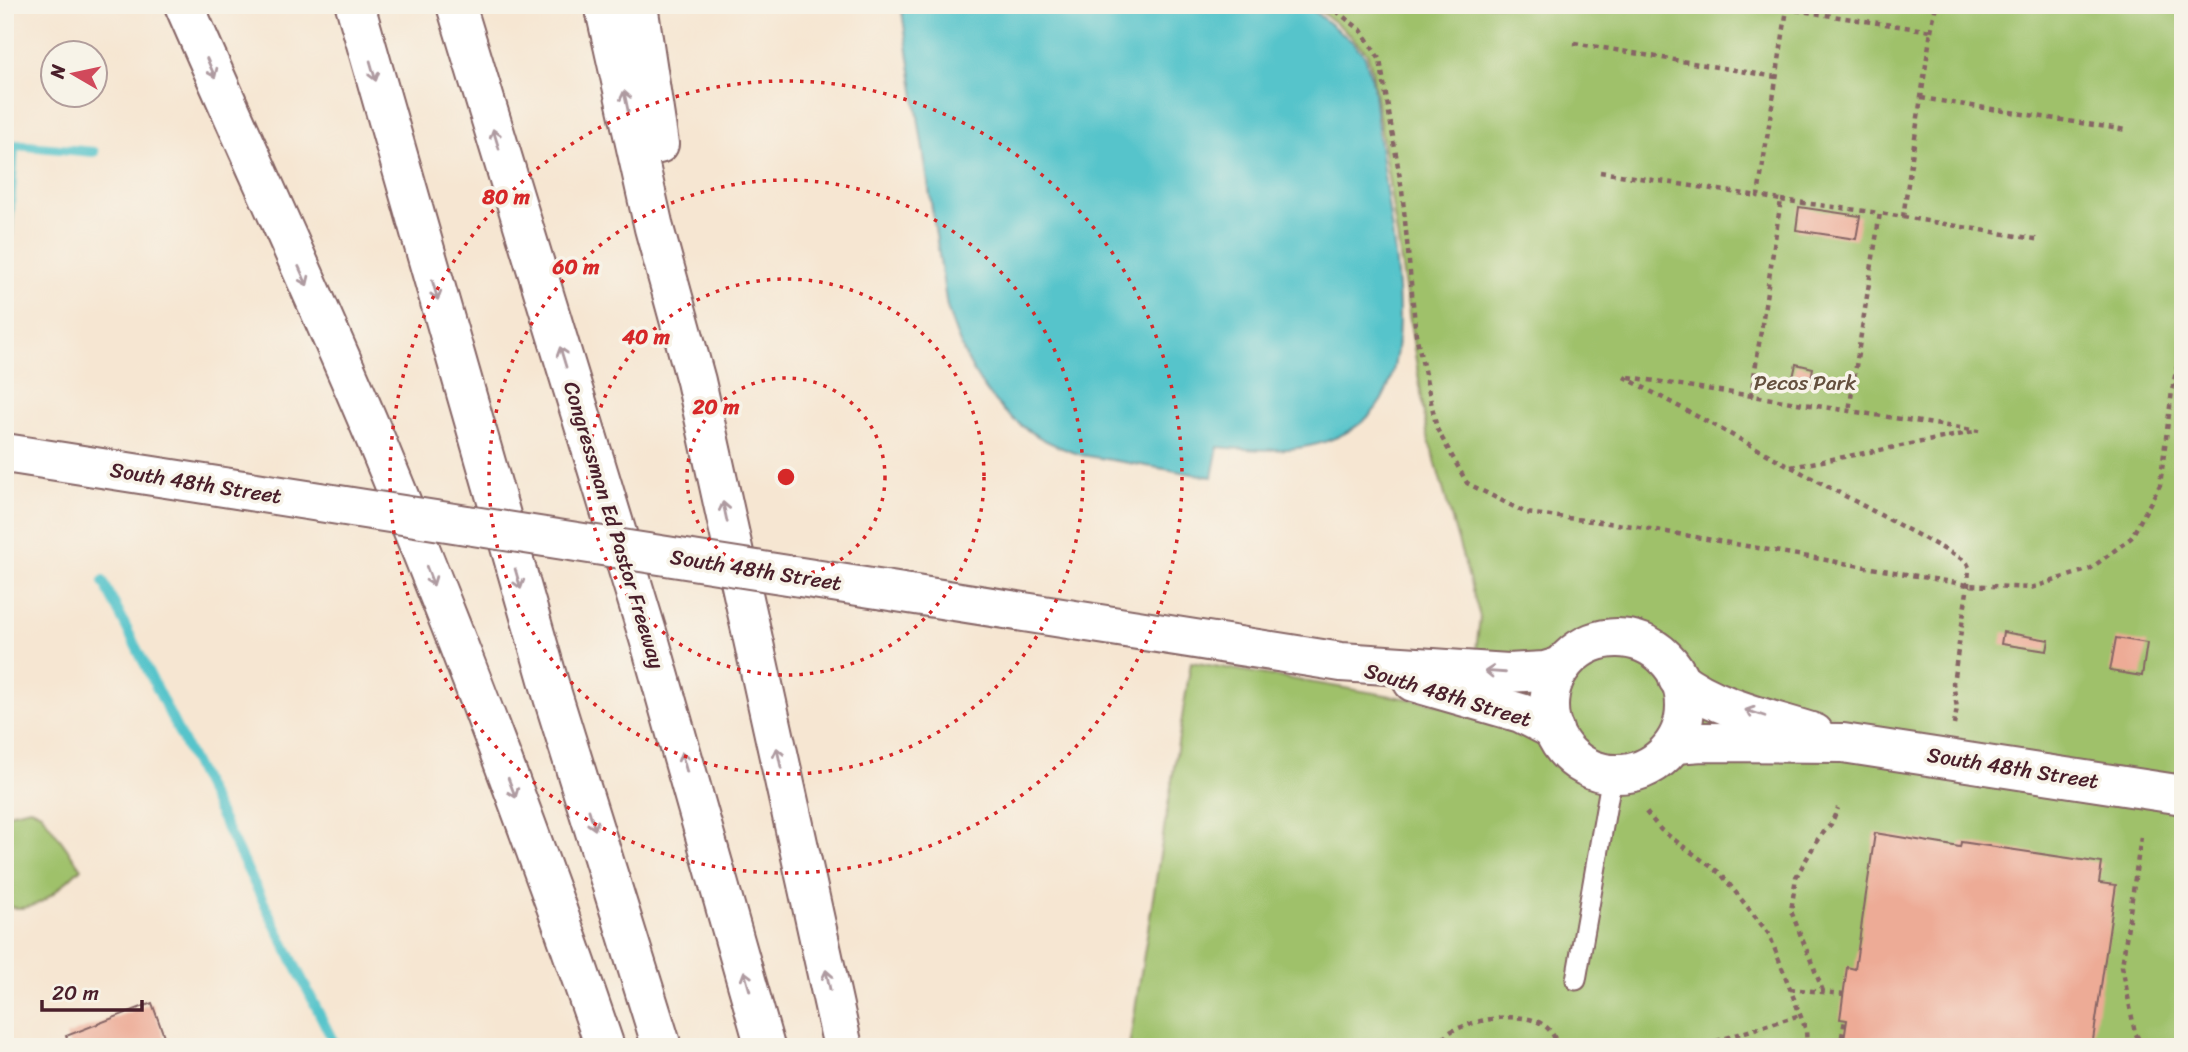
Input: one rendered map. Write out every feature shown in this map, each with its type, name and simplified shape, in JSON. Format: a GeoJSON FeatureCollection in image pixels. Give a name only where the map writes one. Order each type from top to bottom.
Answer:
{"type":"FeatureCollection","features":[{"type":"Feature","properties":{"kind":"main road"},"geometry":{"type":"LineString","coordinates":[[184,5],[382,455],[516,799],[605,1047]]}},
{"type":"Feature","properties":{"kind":"main road"},"geometry":{"type":"LineString","coordinates":[[355,5],[550,685],[662,1047]]}},
{"type":"Feature","properties":{"kind":"main road","name":"Congressman Ed Pastor Freeway"},"geometry":{"type":"LineString","coordinates":[[456,5],[650,642],[765,1047]]}},
{"type":"Feature","properties":{"kind":"main road"},"geometry":{"type":"LineString","coordinates":[[604,5],[654,228],[696,381],[843,1047]]}},
{"type":"Feature","properties":{"kind":"main road"},"geometry":{"type":"LineString","coordinates":[[638,5],[696,381]]}},
{"type":"Feature","properties":{"kind":"main road","name":"South 48th Street"},"geometry":{"type":"LineString","coordinates":[[5,453],[1340,662],[1508,673],[1545,671],[1562,666]]}},
{"type":"Feature","properties":{"kind":"main road"},"geometry":{"type":"LineString","coordinates":[[1596,641],[1638,641],[1664,656],[1673,667],[1678,680],[1683,693],[1684,720],[1675,744],[1645,768],[1634,773],[1612,775],[1576,761],[1553,730],[1550,704],[1552,689],[1562,666],[1583,647],[1596,641]]}},
{"type":"Feature","properties":{"kind":"main road","name":"South 48th Street"},"geometry":{"type":"LineString","coordinates":[[1340,662],[1494,704],[1521,713],[1553,730]]}},
{"type":"Feature","properties":{"kind":"main road","name":"South 48th Street"},"geometry":{"type":"LineString","coordinates":[[1678,680],[1713,700],[1843,743]]}},
{"type":"Feature","properties":{"kind":"main road","name":"South 48th Street"},"geometry":{"type":"LineString","coordinates":[[1675,744],[1843,743],[2183,795]]}},
{"type":"Feature","properties":{"kind":"lane"},"geometry":{"type":"LineString","coordinates":[[1576,980],[1612,775]]}},
{"type":"Feature","properties":{"kind":"path"},"geometry":{"type":"LineString","coordinates":[[1328,5],[1361,30],[1380,60],[1402,190],[1416,334],[1437,429],[1467,483],[1526,513],[1633,526],[1968,585],[2031,588],[2090,569],[2131,538],[2160,485],[2172,391],[2183,337]]}},
{"type":"Feature","properties":{"kind":"path"},"geometry":{"type":"LineString","coordinates":[[1903,217],[1936,5]]}},
{"type":"Feature","properties":{"kind":"path"},"geometry":{"type":"LineString","coordinates":[[1758,196],[1787,7],[1931,31]]}},
{"type":"Feature","properties":{"kind":"path"},"geometry":{"type":"LineString","coordinates":[[1574,43],[1776,77]]}},
{"type":"Feature","properties":{"kind":"path"},"geometry":{"type":"LineString","coordinates":[[1921,98],[2126,130]]}},
{"type":"Feature","properties":{"kind":"path"},"geometry":{"type":"LineString","coordinates":[[1600,172],[1880,213],[2041,240]]}},
{"type":"Feature","properties":{"kind":"path"},"geometry":{"type":"LineString","coordinates":[[1751,396],[1781,200]]}},
{"type":"Feature","properties":{"kind":"path"},"geometry":{"type":"LineString","coordinates":[[1849,411],[1880,213]]}},
{"type":"Feature","properties":{"kind":"path"},"geometry":{"type":"LineString","coordinates":[[1790,467],[1979,431],[1625,377],[1790,467],[1966,561],[1969,567],[1968,585],[1953,683],[1957,708],[1952,737]]}},
{"type":"Feature","properties":{"kind":"path"},"geometry":{"type":"LineString","coordinates":[[1822,992],[1791,911],[1796,877],[1818,839],[1831,824],[1838,808]]}},
{"type":"Feature","properties":{"kind":"path"},"geometry":{"type":"LineString","coordinates":[[1646,812],[1661,830],[1721,874],[1769,934],[1807,1030],[1807,1047]]}},
{"type":"Feature","properties":{"kind":"path"},"geometry":{"type":"LineString","coordinates":[[2141,837],[2122,967],[2135,1033],[2144,1047]]}},
{"type":"Feature","properties":{"kind":"path"},"geometry":{"type":"LineString","coordinates":[[1790,989],[1844,994]]}},
{"type":"Feature","properties":{"kind":"path"},"geometry":{"type":"LineString","coordinates":[[1697,1047],[1800,1015]]}},
{"type":"Feature","properties":{"kind":"path"},"geometry":{"type":"LineString","coordinates":[[1437,1047],[1450,1031],[1491,1019],[1518,1016],[1544,1023],[1556,1038],[1557,1047]]}},
{"type":"Feature","properties":{"kind":"path"},"geometry":{"type":"LineString","coordinates":[[1840,1047],[1845,1020]]}},
{"type":"Feature","properties":{"kind":"green space","name":"Pecos Park"},"geometry":{"type":"Polygon","coordinates":[[[1312,5],[2183,5],[2183,1047],[1129,1047],[1191,662],[1469,709],[1480,617],[1427,433],[1372,71],[1367,53],[1346,31],[1312,5]]]}},
{"type":"Feature","properties":{"kind":"green space"},"geometry":{"type":"Polygon","coordinates":[[[30,808],[41,813],[81,868],[37,904],[17,908],[5,906],[5,817],[30,808]]]}},
{"type":"Feature","properties":{"kind":"water"},"geometry":{"type":"Polygon","coordinates":[[[901,5],[1306,5],[1354,43],[1365,56],[1373,84],[1394,244],[1399,308],[1393,370],[1384,396],[1369,416],[1353,429],[1335,438],[1297,448],[1258,450],[1218,447],[1212,477],[1082,455],[1055,445],[1011,418],[979,380],[956,334],[947,307],[901,5]]]}},
{"type":"Feature","properties":{"kind":"building"},"geometry":{"type":"Polygon","coordinates":[[[1799,207],[1860,216],[1856,239],[1796,230],[1799,207]]]}},
{"type":"Feature","properties":{"kind":"building"},"geometry":{"type":"Polygon","coordinates":[[[1796,364],[1813,368],[1810,385],[1792,382],[1796,364]]]}},
{"type":"Feature","properties":{"kind":"building"},"geometry":{"type":"Polygon","coordinates":[[[2003,632],[2049,640],[2047,651],[2001,644],[2003,632]]]}},
{"type":"Feature","properties":{"kind":"building"},"geometry":{"type":"Polygon","coordinates":[[[2116,638],[2147,643],[2142,676],[2110,671],[2116,638]]]}},
{"type":"Feature","properties":{"kind":"building"},"geometry":{"type":"Polygon","coordinates":[[[1875,833],[1960,847],[1961,842],[2102,863],[2099,883],[2116,885],[2092,1047],[1843,1047],[1847,1020],[1840,1019],[1847,967],[1855,969],[1875,833]]]}},
{"type":"Feature","properties":{"kind":"building"},"geometry":{"type":"Polygon","coordinates":[[[152,1003],[168,1047],[70,1047],[66,1036],[152,1003]]]}},
{"type":"Feature","properties":{"kind":"waterway"},"geometry":{"type":"LineString","coordinates":[[5,144],[94,152]]}},
{"type":"Feature","properties":{"kind":"waterway"},"geometry":{"type":"LineString","coordinates":[[8,236],[14,145]]}},
{"type":"Feature","properties":{"kind":"waterway"},"geometry":{"type":"LineString","coordinates":[[103,581],[336,1047]]}}]}
